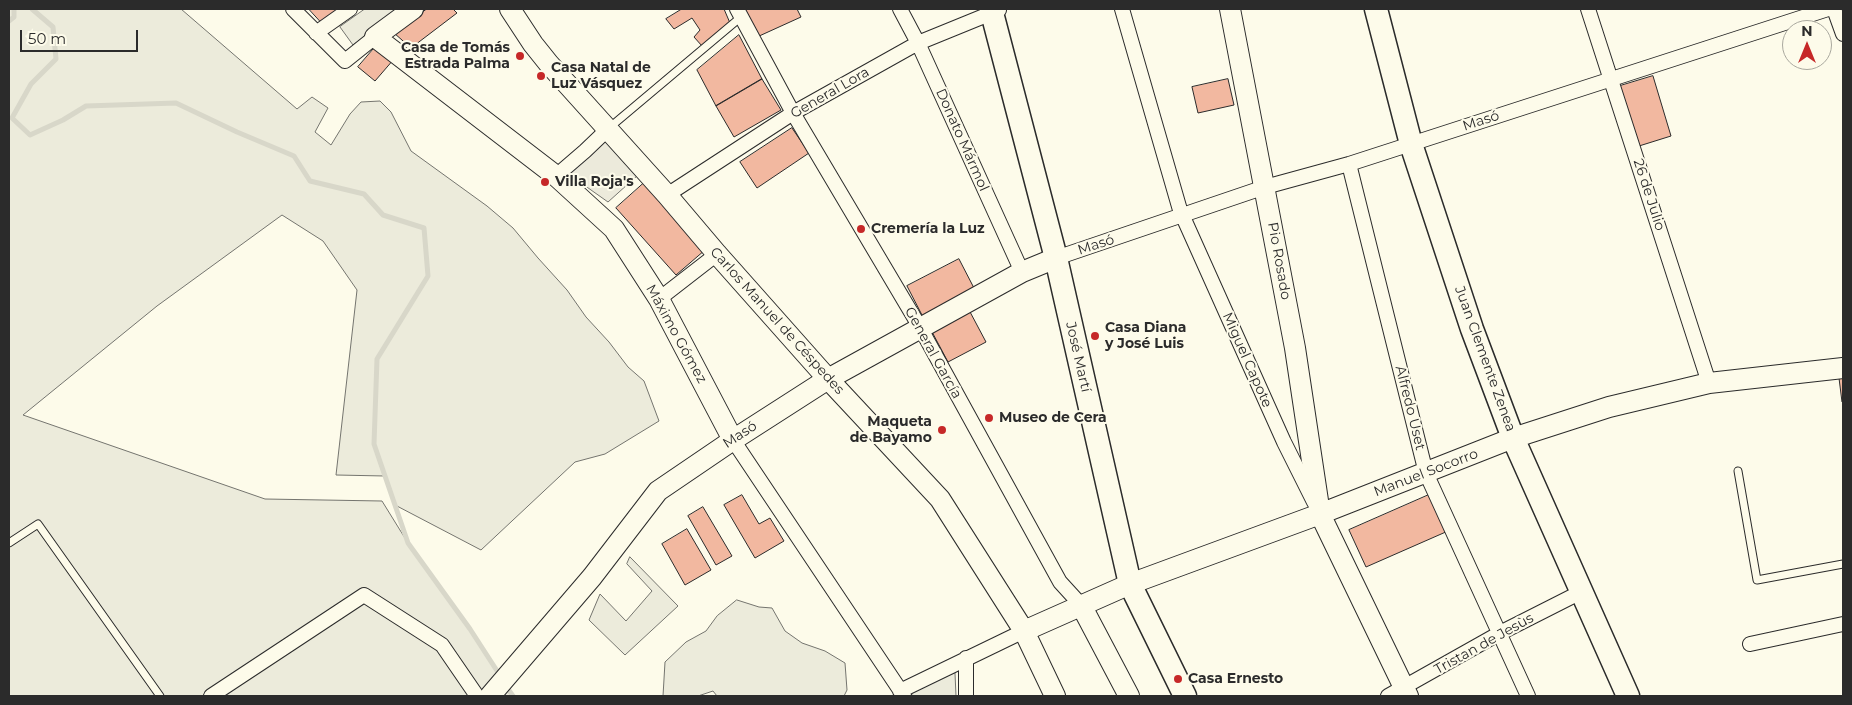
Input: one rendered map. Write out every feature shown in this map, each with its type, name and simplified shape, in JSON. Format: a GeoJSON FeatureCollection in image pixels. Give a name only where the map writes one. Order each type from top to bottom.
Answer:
{"type":"FeatureCollection","features":[{"type":"Feature","properties":{"kind":"main road","name":"Juan Clemente Zenea"},"geometry":{"type":"LineString","coordinates":[[1376,9],[1412,144],[1472,329],[1513,438],[1628,696]]}},
{"type":"Feature","properties":{"kind":"main road","name":"José Martí"},"geometry":{"type":"LineString","coordinates":[[995,10],[1056,258],[1130,584],[1186,696]]}},
{"type":"Feature","properties":{"kind":"street"},"geometry":{"type":"LineString","coordinates":[[293,9],[345,61],[413,9]]}},
{"type":"Feature","properties":{"kind":"street"},"geometry":{"type":"LineString","coordinates":[[316,33],[350,9]]}},
{"type":"Feature","properties":{"kind":"street","name":"Carlos Manuel de Céspedes"},"geometry":{"type":"LineString","coordinates":[[510,9],[544,58],[828,379],[940,499],[1024,631],[1055,696]]}},
{"type":"Feature","properties":{"kind":"street","name":"Donato Mármol"},"geometry":{"type":"LineString","coordinates":[[900,9],[918,43],[1022,272]]}},
{"type":"Feature","properties":{"kind":"street","name":"Miguel Capote"},"geometry":{"type":"LineString","coordinates":[[1122,9],[1182,216],[1284,442],[1320,514],[1400,693]]}},
{"type":"Feature","properties":{"kind":"street","name":"Pio Rosado"},"geometry":{"type":"LineString","coordinates":[[1230,9],[1295,348],[1320,514]]}},
{"type":"Feature","properties":{"kind":"street","name":"26 de Julio"},"geometry":{"type":"LineString","coordinates":[[1588,9],[1709,382]]}},
{"type":"Feature","properties":{"kind":"street","name":"Masó"},"geometry":{"type":"LineString","coordinates":[[490,696],[592,577],[658,491],[828,379],[1022,272],[1056,258],[1265,187],[1349,164],[1828,9]]}},
{"type":"Feature","properties":{"kind":"street"},"geometry":{"type":"LineString","coordinates":[[1834,9],[1843,34]]}},
{"type":"Feature","properties":{"kind":"street","name":"General Lora"},"geometry":{"type":"LineString","coordinates":[[667,195],[793,113],[918,43],[995,10]]}},
{"type":"Feature","properties":{"kind":"street","name":"General García"},"geometry":{"type":"LineString","coordinates":[[739,13],[793,113],[921,329],[1060,582],[1081,605],[1129,696]]}},
{"type":"Feature","properties":{"kind":"street","name":"Máximo Gómez"},"geometry":{"type":"LineString","coordinates":[[375,37],[556,176],[614,229],[659,299],[733,440],[902,694]]}},
{"type":"Feature","properties":{"kind":"street"},"geometry":{"type":"LineString","coordinates":[[556,176],[608,129]]}},
{"type":"Feature","properties":{"kind":"street","name":"Alfredo Uset"},"geometry":{"type":"LineString","coordinates":[[1349,164],[1426,473],[1528,696]]}},
{"type":"Feature","properties":{"kind":"street"},"geometry":{"type":"LineString","coordinates":[[659,299],[717,254]]}},
{"type":"Feature","properties":{"kind":"street","name":"Manuel Socorro"},"geometry":{"type":"LineString","coordinates":[[1024,631],[1130,584],[1320,514],[1513,438],[1608,407],[1709,382],[1843,368]]}},
{"type":"Feature","properties":{"kind":"street","name":"Tristan de Jesùs"},"geometry":{"type":"LineString","coordinates":[[1400,693],[1500,634],[1581,592]]}},
{"type":"Feature","properties":{"kind":"street"},"geometry":{"type":"LineString","coordinates":[[211,696],[364,595],[442,645],[477,696]]}},
{"type":"Feature","properties":{"kind":"street"},"geometry":{"type":"LineString","coordinates":[[1750,644],[1843,624]]}},
{"type":"Feature","properties":{"kind":"street"},"geometry":{"type":"LineString","coordinates":[[902,694],[966,658],[1024,631]]}},
{"type":"Feature","properties":{"kind":"street"},"geometry":{"type":"LineString","coordinates":[[966,658],[966,696]]}},
{"type":"Feature","properties":{"kind":"lane"},"geometry":{"type":"LineString","coordinates":[[608,129],[739,13]]}},
{"type":"Feature","properties":{"kind":"lane"},"geometry":{"type":"LineString","coordinates":[[1738,471],[1757,580],[1843,564]]}},
{"type":"Feature","properties":{"kind":"lane"},"geometry":{"type":"LineString","coordinates":[[9,543],[38,524],[160,696]]}},
{"type":"Feature","properties":{"kind":"shaded area"},"geometry":{"type":"Polygon","coordinates":[[[9,9],[181,9],[297,109],[312,97],[328,108],[315,132],[331,145],[350,114],[361,102],[380,101],[391,112],[411,151],[487,206],[513,228],[567,290],[586,317],[609,342],[628,367],[644,381],[659,421],[605,454],[575,462],[481,550],[395,505],[385,476],[336,475],[357,290],[323,241],[282,215],[157,306],[23,415],[265,499],[382,501],[408,543],[470,629],[513,696],[9,696],[9,9]]]}},
{"type":"Feature","properties":{"kind":"shaded area"},"geometry":{"type":"Polygon","coordinates":[[[365,9],[402,9],[353,45],[340,27],[365,9]]]}},
{"type":"Feature","properties":{"kind":"shaded area"},"geometry":{"type":"Polygon","coordinates":[[[604,139],[638,175],[608,202],[567,173],[604,139]]]}},
{"type":"Feature","properties":{"kind":"shaded area"},"geometry":{"type":"Polygon","coordinates":[[[630,557],[678,606],[625,655],[589,620],[600,594],[626,621],[652,591],[627,564],[630,557]]]}},
{"type":"Feature","properties":{"kind":"shaded area"},"geometry":{"type":"Polygon","coordinates":[[[737,600],[759,607],[772,608],[785,631],[802,643],[825,651],[845,663],[847,690],[844,696],[717,696],[713,691],[698,696],[663,696],[665,662],[686,642],[706,631],[717,616],[737,600]]]}},
{"type":"Feature","properties":{"kind":"shaded area"},"geometry":{"type":"Polygon","coordinates":[[[955,673],[956,696],[913,696],[910,692],[955,673]]]}},
{"type":"Feature","properties":{"kind":"building"},"geometry":{"type":"Polygon","coordinates":[[[309,9],[338,9],[322,23],[309,9]]]}},
{"type":"Feature","properties":{"kind":"building"},"geometry":{"type":"Polygon","coordinates":[[[427,9],[453,9],[457,13],[411,48],[394,33],[427,9]]]}},
{"type":"Feature","properties":{"kind":"building"},"geometry":{"type":"Polygon","coordinates":[[[682,9],[724,9],[730,23],[702,46],[694,37],[700,30],[692,18],[674,29],[666,19],[682,9]]]}},
{"type":"Feature","properties":{"kind":"building"},"geometry":{"type":"Polygon","coordinates":[[[743,9],[797,9],[801,17],[757,37],[743,9]]]}},
{"type":"Feature","properties":{"kind":"building"},"geometry":{"type":"Polygon","coordinates":[[[739,35],[762,79],[716,106],[697,70],[739,35]]]}},
{"type":"Feature","properties":{"kind":"building"},"geometry":{"type":"Polygon","coordinates":[[[377,45],[394,59],[375,81],[358,67],[377,45]]]}},
{"type":"Feature","properties":{"kind":"building"},"geometry":{"type":"Polygon","coordinates":[[[1653,76],[1671,136],[1639,146],[1620,86],[1653,76]]]}},
{"type":"Feature","properties":{"kind":"building"},"geometry":{"type":"Polygon","coordinates":[[[762,79],[781,110],[734,137],[716,106],[762,79]]]}},
{"type":"Feature","properties":{"kind":"building"},"geometry":{"type":"Polygon","coordinates":[[[1228,79],[1234,105],[1198,113],[1192,87],[1228,79]]]}},
{"type":"Feature","properties":{"kind":"building"},"geometry":{"type":"Polygon","coordinates":[[[792,128],[809,153],[757,188],[740,162],[792,128]]]}},
{"type":"Feature","properties":{"kind":"building"},"geometry":{"type":"Polygon","coordinates":[[[644,183],[705,250],[676,275],[616,208],[644,183]]]}},
{"type":"Feature","properties":{"kind":"building"},"geometry":{"type":"Polygon","coordinates":[[[959,259],[975,290],[923,317],[907,286],[959,259]]]}},
{"type":"Feature","properties":{"kind":"building"},"geometry":{"type":"Polygon","coordinates":[[[969,310],[986,342],[948,362],[931,330],[969,310]]]}},
{"type":"Feature","properties":{"kind":"building"},"geometry":{"type":"Polygon","coordinates":[[[1843,377],[1843,401],[1842,402],[1839,378],[1843,377]]]}},
{"type":"Feature","properties":{"kind":"building"},"geometry":{"type":"Polygon","coordinates":[[[1431,494],[1448,531],[1366,567],[1349,530],[1431,494]]]}},
{"type":"Feature","properties":{"kind":"building"},"geometry":{"type":"Polygon","coordinates":[[[742,495],[759,524],[770,518],[784,541],[755,558],[724,505],[742,495]]]}},
{"type":"Feature","properties":{"kind":"building"},"geometry":{"type":"Polygon","coordinates":[[[703,507],[732,556],[716,565],[688,516],[703,507]]]}},
{"type":"Feature","properties":{"kind":"building"},"geometry":{"type":"Polygon","coordinates":[[[687,529],[711,570],[685,585],[662,544],[687,529]]]}},
{"type":"Feature","properties":{"kind":"waterway"},"geometry":{"type":"LineString","coordinates":[[9,21],[14,17],[14,9]]}},
{"type":"Feature","properties":{"kind":"waterway"},"geometry":{"type":"LineString","coordinates":[[32,9],[53,27],[56,59],[31,84],[12,118],[30,135],[63,120],[86,106],[176,103],[294,156],[310,181],[364,194],[383,215],[424,228],[428,276],[377,359],[374,444],[408,543],[470,629],[501,677]]}},
{"type":"Feature","properties":{"kind":"waterway"},"geometry":{"type":"LineString","coordinates":[[505,685],[513,696]]}},
{"type":"Feature","properties":{"kind":"place","name":"Casa de Tomás Estrada Palma"},"geometry":{"type":"Point","coordinates":[520,56]}},
{"type":"Feature","properties":{"kind":"place","name":"Casa Natal de Luz Vásquez"},"geometry":{"type":"Point","coordinates":[541,76]}},
{"type":"Feature","properties":{"kind":"place","name":"Villa Roja's"},"geometry":{"type":"Point","coordinates":[545,182]}},
{"type":"Feature","properties":{"kind":"place","name":"Cremería la Luz"},"geometry":{"type":"Point","coordinates":[861,229]}},
{"type":"Feature","properties":{"kind":"place","name":"Casa Diana y José Luis"},"geometry":{"type":"Point","coordinates":[1095,336]}},
{"type":"Feature","properties":{"kind":"place","name":"Museo de Cera"},"geometry":{"type":"Point","coordinates":[989,418]}},
{"type":"Feature","properties":{"kind":"place","name":"Maqueta de Bayamo"},"geometry":{"type":"Point","coordinates":[942,430]}},
{"type":"Feature","properties":{"kind":"place","name":"Casa Ernesto"},"geometry":{"type":"Point","coordinates":[1178,679]}}]}
